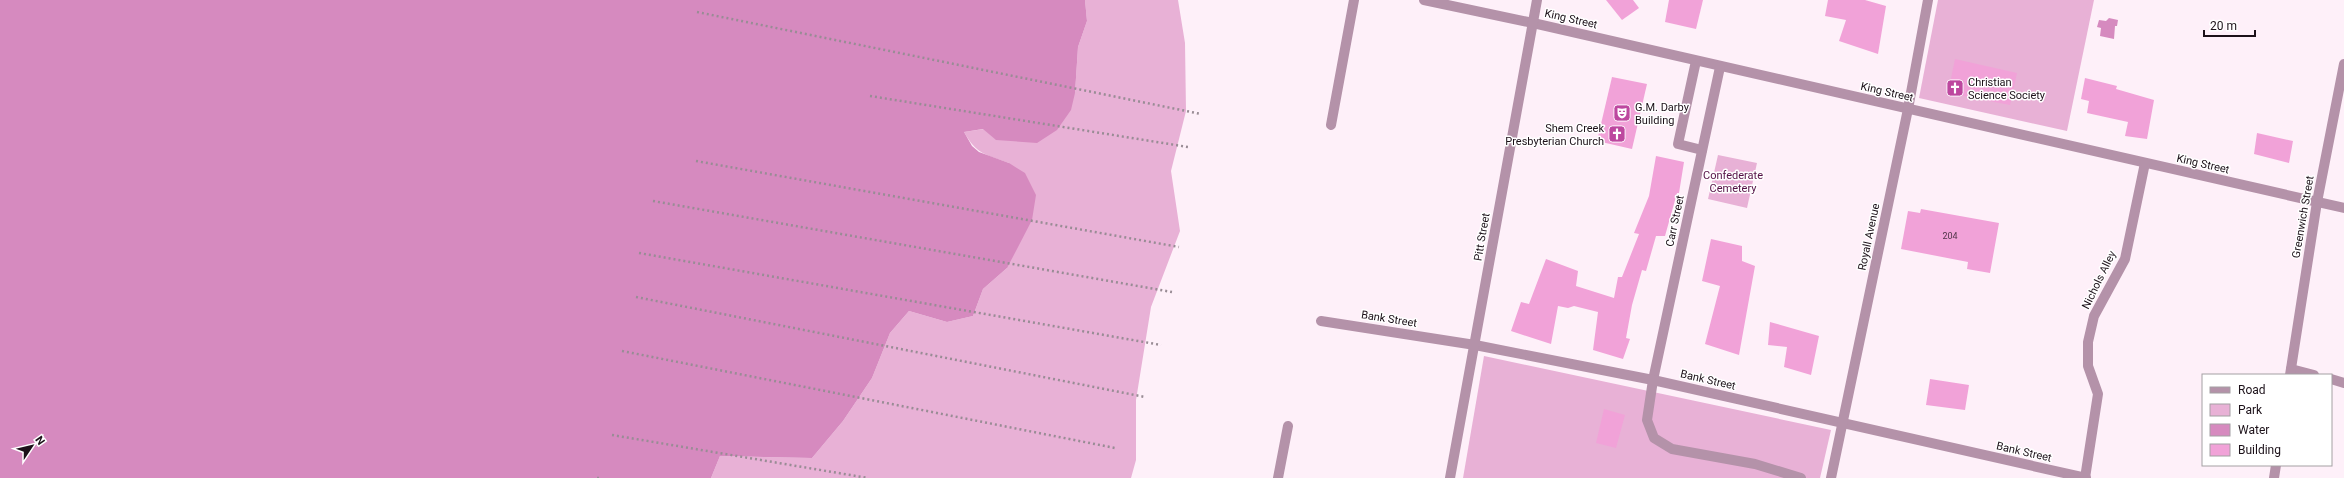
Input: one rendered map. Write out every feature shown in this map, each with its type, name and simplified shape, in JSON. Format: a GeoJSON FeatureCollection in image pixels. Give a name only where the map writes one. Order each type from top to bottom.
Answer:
{"type":"FeatureCollection","features":[{"type":"Feature","properties":{"kind":"street"},"geometry":{"type":"LineString","coordinates":[[1331,125],[1354,0]]}},
{"type":"Feature","properties":{"kind":"street","name":"King Street"},"geometry":{"type":"LineString","coordinates":[[1424,0],[1533,23],[2344,208]]}},
{"type":"Feature","properties":{"kind":"street","name":"Pitt Street"},"geometry":{"type":"LineString","coordinates":[[1450,478],[1537,0]]}},
{"type":"Feature","properties":{"kind":"street","name":"Royall Avenue"},"geometry":{"type":"LineString","coordinates":[[1831,478],[1908,109],[1928,0]]}},
{"type":"Feature","properties":{"kind":"street"},"geometry":{"type":"LineString","coordinates":[[1696,61],[1678,144],[1702,150]]}},
{"type":"Feature","properties":{"kind":"street","name":"Greenwich Street"},"geometry":{"type":"LineString","coordinates":[[2290,372],[2317,202],[2344,64]]}},
{"type":"Feature","properties":{"kind":"street","name":"Carr Street"},"geometry":{"type":"LineString","coordinates":[[1720,66],[1653,380],[1647,420],[1654,438],[1663,445],[1672,449],[1755,464],[1801,478]]}},
{"type":"Feature","properties":{"kind":"street","name":"Nichols Alley"},"geometry":{"type":"LineString","coordinates":[[2086,478],[2098,394],[2088,366],[2088,342],[2094,316],[2125,259],[2145,163]]}},
{"type":"Feature","properties":{"kind":"street","name":"Bank Street"},"geometry":{"type":"LineString","coordinates":[[1321,321],[1475,345],[1653,380],[2086,478]]}},
{"type":"Feature","properties":{"kind":"street"},"geometry":{"type":"LineString","coordinates":[[2290,372],[2306,374]]}},
{"type":"Feature","properties":{"kind":"street"},"geometry":{"type":"LineString","coordinates":[[2332,379],[2344,383]]}},
{"type":"Feature","properties":{"kind":"street"},"geometry":{"type":"LineString","coordinates":[[1278,478],[1288,426]]}},
{"type":"Feature","properties":{"kind":"street"},"geometry":{"type":"LineString","coordinates":[[2274,478],[2276,466]]}},
{"type":"Feature","properties":{"kind":"path"},"geometry":{"type":"LineString","coordinates":[[697,12],[1201,114]]}},
{"type":"Feature","properties":{"kind":"path"},"geometry":{"type":"LineString","coordinates":[[870,96],[1188,147]]}},
{"type":"Feature","properties":{"kind":"path"},"geometry":{"type":"LineString","coordinates":[[696,161],[1179,247]]}},
{"type":"Feature","properties":{"kind":"path"},"geometry":{"type":"LineString","coordinates":[[653,201],[1172,292]]}},
{"type":"Feature","properties":{"kind":"path"},"geometry":{"type":"LineString","coordinates":[[639,253],[1161,346]]}},
{"type":"Feature","properties":{"kind":"path"},"geometry":{"type":"LineString","coordinates":[[636,297],[1145,397]]}},
{"type":"Feature","properties":{"kind":"path"},"geometry":{"type":"LineString","coordinates":[[622,351],[1115,448]]}},
{"type":"Feature","properties":{"kind":"path"},"geometry":{"type":"LineString","coordinates":[[612,435],[868,478]]}},
{"type":"Feature","properties":{"kind":"green space"},"geometry":{"type":"Polygon","coordinates":[[[1085,0],[1178,0],[1185,43],[1186,111],[1171,171],[1180,231],[1151,307],[1136,400],[1136,460],[1131,478],[711,478],[720,456],[812,458],[843,421],[872,378],[890,333],[909,311],[947,322],[973,316],[983,289],[1007,268],[1009,163],[982,153],[973,145],[964,132],[984,129],[996,139],[1075,93],[1078,47],[1087,21],[1085,0]]]}},
{"type":"Feature","properties":{"kind":"green space"},"geometry":{"type":"Polygon","coordinates":[[[1938,0],[2094,0],[2067,131],[1919,98],[1938,0]]]}},
{"type":"Feature","properties":{"kind":"green space","name":"Confederate Cemetery"},"geometry":{"type":"Polygon","coordinates":[[[1718,155],[1757,163],[1747,208],[1708,199],[1718,155]]]}},
{"type":"Feature","properties":{"kind":"green space"},"geometry":{"type":"Polygon","coordinates":[[[1484,356],[1831,430],[1820,478],[1463,478],[1484,356]]]}},
{"type":"Feature","properties":{"kind":"water"},"geometry":{"type":"Polygon","coordinates":[[[0,0],[1085,0],[1087,21],[1078,47],[1075,93],[1071,110],[1057,130],[1037,143],[996,140],[983,129],[964,132],[972,146],[979,152],[1009,163],[1025,173],[1036,195],[1032,220],[1007,268],[983,289],[973,316],[947,322],[909,311],[890,333],[872,378],[843,421],[812,458],[720,456],[711,478],[0,478],[0,0]]]}},
{"type":"Feature","properties":{"kind":"water"},"geometry":{"type":"Polygon","coordinates":[[[2109,18],[2118,20],[2117,26],[2115,26],[2114,39],[2100,36],[2101,28],[2097,27],[2099,20],[2106,21],[2109,18]]]}},
{"type":"Feature","properties":{"kind":"building"},"geometry":{"type":"Polygon","coordinates":[[[1606,0],[1633,0],[1639,8],[1622,20],[1606,0]]]}},
{"type":"Feature","properties":{"kind":"building"},"geometry":{"type":"Polygon","coordinates":[[[1669,0],[1703,0],[1696,29],[1665,22],[1669,0]]]}},
{"type":"Feature","properties":{"kind":"building"},"geometry":{"type":"Polygon","coordinates":[[[1828,0],[1865,0],[1886,6],[1878,54],[1839,41],[1846,20],[1825,16],[1828,0]]]}},
{"type":"Feature","properties":{"kind":"building"},"geometry":{"type":"Polygon","coordinates":[[[1955,59],[2017,73],[2010,105],[1948,93],[1955,59]]]}},
{"type":"Feature","properties":{"kind":"building","name":"G.M. Darby Building"},"geometry":{"type":"Polygon","coordinates":[[[1612,77],[1647,84],[1632,149],[1597,141],[1612,77]]]}},
{"type":"Feature","properties":{"kind":"building"},"geometry":{"type":"Polygon","coordinates":[[[2085,78],[2117,86],[2116,89],[2154,100],[2147,139],[2125,136],[2128,122],[2087,113],[2089,101],[2081,99],[2085,78]]]}},
{"type":"Feature","properties":{"kind":"building"},"geometry":{"type":"Polygon","coordinates":[[[2257,133],[2293,141],[2289,163],[2254,154],[2257,133]]]}},
{"type":"Feature","properties":{"kind":"building"},"geometry":{"type":"Polygon","coordinates":[[[1656,156],[1684,162],[1679,193],[1677,193],[1665,236],[1656,236],[1646,271],[1642,270],[1632,305],[1626,338],[1630,339],[1623,359],[1593,350],[1598,312],[1574,306],[1568,308],[1558,306],[1551,344],[1511,331],[1521,302],[1529,304],[1546,259],[1578,271],[1576,286],[1614,298],[1618,277],[1622,277],[1639,234],[1634,233],[1649,196],[1656,156]]]}},
{"type":"Feature","properties":{"kind":"building"},"geometry":{"type":"Polygon","coordinates":[[[1921,209],[1999,223],[1990,273],[1967,269],[1968,262],[1901,249],[1908,211],[1920,213],[1921,209]]]}},
{"type":"Feature","properties":{"kind":"building"},"geometry":{"type":"Polygon","coordinates":[[[1711,239],[1742,246],[1742,261],[1755,266],[1739,355],[1705,344],[1720,286],[1702,281],[1711,239]]]}},
{"type":"Feature","properties":{"kind":"building"},"geometry":{"type":"Polygon","coordinates":[[[1770,322],[1819,336],[1811,375],[1784,367],[1787,347],[1768,345],[1770,322]]]}},
{"type":"Feature","properties":{"kind":"building"},"geometry":{"type":"Polygon","coordinates":[[[1930,379],[1969,385],[1965,410],[1926,405],[1930,379]]]}},
{"type":"Feature","properties":{"kind":"building"},"geometry":{"type":"Polygon","coordinates":[[[1604,409],[1625,415],[1616,448],[1596,443],[1604,409]]]}},
{"type":"Feature","properties":{"kind":"place","name":"Christian Science Society"},"geometry":{"type":"Point","coordinates":[1955,88]}},
{"type":"Feature","properties":{"kind":"place","name":"G.M. Darby Building"},"geometry":{"type":"Point","coordinates":[1622,113]}},
{"type":"Feature","properties":{"kind":"place","name":"Shem Creek Presbyterian Church"},"geometry":{"type":"Point","coordinates":[1617,134]}}]}
